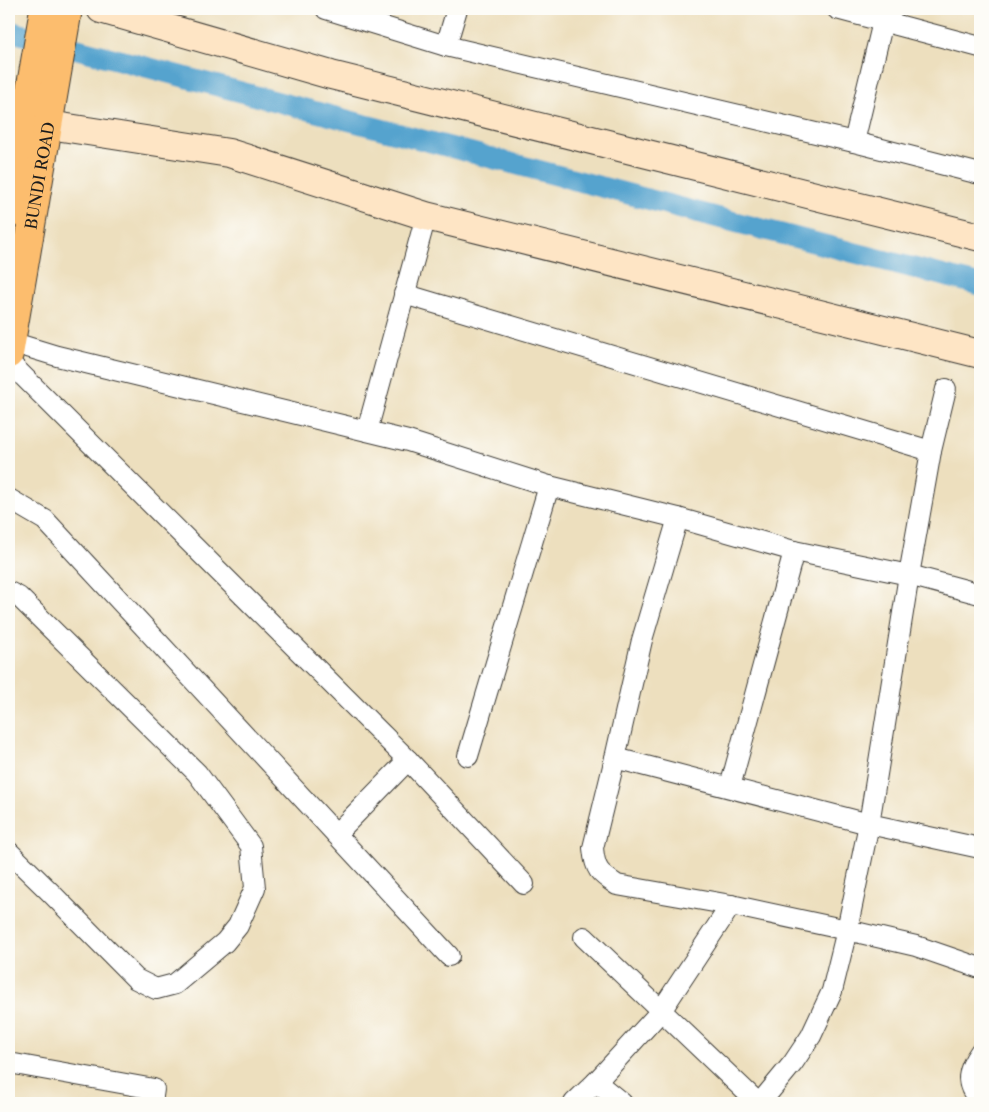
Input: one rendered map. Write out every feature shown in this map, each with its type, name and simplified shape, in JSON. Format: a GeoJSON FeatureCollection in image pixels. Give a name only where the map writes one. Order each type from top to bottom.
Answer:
{"type":"FeatureCollection","features":[{"type":"Feature","properties":{"kind":"main road","name":"BUNDI ROAD"},"geometry":{"type":"LineString","coordinates":[[9,214],[28,120],[43,84],[55,14]]}},
{"type":"Feature","properties":{"kind":"main road","name":"BUNDI ROAD"},"geometry":{"type":"LineString","coordinates":[[10,353],[28,120]]}},
{"type":"Feature","properties":{"kind":"street"},"geometry":{"type":"LineString","coordinates":[[102,9],[340,78],[980,237]]}},
{"type":"Feature","properties":{"kind":"street"},"geometry":{"type":"LineString","coordinates":[[326,9],[446,46],[854,142],[980,174]]}},
{"type":"Feature","properties":{"kind":"street"},"geometry":{"type":"LineString","coordinates":[[446,46],[458,9]]}},
{"type":"Feature","properties":{"kind":"street"},"geometry":{"type":"LineString","coordinates":[[837,9],[884,15],[980,47]]}},
{"type":"Feature","properties":{"kind":"street"},"geometry":{"type":"LineString","coordinates":[[854,142],[884,15]]}},
{"type":"Feature","properties":{"kind":"street"},"geometry":{"type":"LineString","coordinates":[[28,120],[229,153],[426,216],[980,354]]}},
{"type":"Feature","properties":{"kind":"street"},"geometry":{"type":"LineString","coordinates":[[367,431],[426,216]]}},
{"type":"Feature","properties":{"kind":"street"},"geometry":{"type":"LineString","coordinates":[[404,294],[931,451]]}},
{"type":"Feature","properties":{"kind":"street"},"geometry":{"type":"LineString","coordinates":[[10,353],[57,356],[408,441],[549,486],[678,518],[794,551],[909,576],[980,594]]}},
{"type":"Feature","properties":{"kind":"street"},"geometry":{"type":"LineString","coordinates":[[10,353],[408,760],[524,884]]}},
{"type":"Feature","properties":{"kind":"street"},"geometry":{"type":"LineString","coordinates":[[584,937],[759,1103],[793,1063],[815,1028],[832,990],[847,930],[869,824],[931,451],[946,389]]}},
{"type":"Feature","properties":{"kind":"street"},"geometry":{"type":"LineString","coordinates":[[468,756],[549,486]]}},
{"type":"Feature","properties":{"kind":"street"},"geometry":{"type":"LineString","coordinates":[[9,499],[45,520],[449,956]]}},
{"type":"Feature","properties":{"kind":"street"},"geometry":{"type":"LineString","coordinates":[[678,518],[642,640],[593,848],[594,863],[602,875],[617,885],[731,905],[847,930],[916,946],[980,968]]}},
{"type":"Feature","properties":{"kind":"street"},"geometry":{"type":"LineString","coordinates":[[730,787],[794,551]]}},
{"type":"Feature","properties":{"kind":"street"},"geometry":{"type":"LineString","coordinates":[[9,592],[20,597],[197,773],[251,846],[255,888],[238,926],[225,942],[175,984],[156,989],[136,979],[9,852]]}},
{"type":"Feature","properties":{"kind":"street"},"geometry":{"type":"LineString","coordinates":[[615,758],[869,824],[980,848]]}},
{"type":"Feature","properties":{"kind":"street"},"geometry":{"type":"LineString","coordinates":[[336,834],[408,760]]}},
{"type":"Feature","properties":{"kind":"street"},"geometry":{"type":"LineString","coordinates":[[574,1103],[596,1082],[661,1011],[731,905]]}},
{"type":"Feature","properties":{"kind":"street"},"geometry":{"type":"LineString","coordinates":[[980,1052],[969,1073],[969,1083],[974,1094],[980,1100]]}},
{"type":"Feature","properties":{"kind":"street"},"geometry":{"type":"LineString","coordinates":[[9,1063],[154,1089],[152,1103]]}},
{"type":"Feature","properties":{"kind":"street"},"geometry":{"type":"LineString","coordinates":[[596,1082],[622,1103]]}},
{"type":"Feature","properties":{"kind":"waterway"},"geometry":{"type":"LineString","coordinates":[[9,31],[980,285]]}}]}
